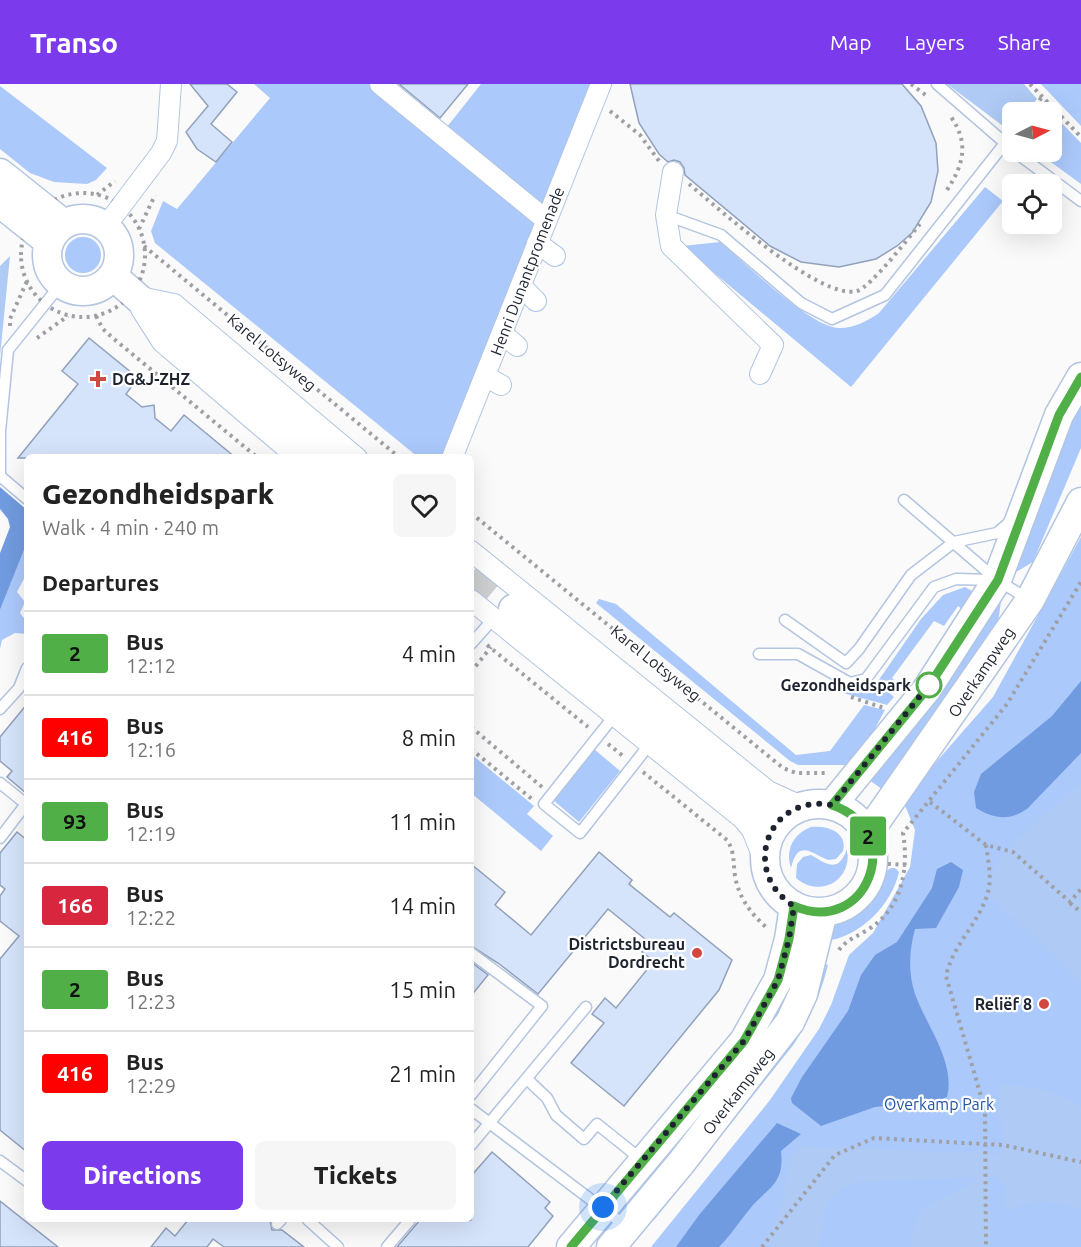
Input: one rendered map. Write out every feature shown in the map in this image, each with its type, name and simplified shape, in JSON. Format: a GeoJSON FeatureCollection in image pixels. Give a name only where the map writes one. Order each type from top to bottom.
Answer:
{"type":"FeatureCollection","features":[{"type":"Feature","properties":{"kind":"street"},"geometry":{"type":"LineString","coordinates":[[0,203],[46,225],[81,219],[98,222],[114,216],[167,141],[171,84]]}},
{"type":"Feature","properties":{"kind":"street"},"geometry":{"type":"LineString","coordinates":[[380,84],[546,220]]}},
{"type":"Feature","properties":{"kind":"street","name":"Henri Dunantpromenade"},"geometry":{"type":"LineString","coordinates":[[455,454],[474,424],[510,340],[521,286],[598,91]]}},
{"type":"Feature","properties":{"kind":"street"},"geometry":{"type":"LineString","coordinates":[[0,172],[46,225],[47,260],[53,294],[93,290],[100,287],[127,288],[246,392],[322,454]]}},
{"type":"Feature","properties":{"kind":"street"},"geometry":{"type":"LineString","coordinates":[[673,172],[666,215],[671,246],[773,345],[760,374]]}},
{"type":"Feature","properties":{"kind":"street"},"geometry":{"type":"LineString","coordinates":[[114,216],[119,262],[127,288],[162,342],[293,454]]}},
{"type":"Feature","properties":{"kind":"street"},"geometry":{"type":"LineString","coordinates":[[537,243],[555,256]]}},
{"type":"Feature","properties":{"kind":"street"},"geometry":{"type":"LineString","coordinates":[[521,286],[536,301]]}},
{"type":"Feature","properties":{"kind":"street","name":"Karel Lotsyweg"},"geometry":{"type":"LineString","coordinates":[[127,288],[174,304],[352,454]]}},
{"type":"Feature","properties":{"kind":"street"},"geometry":{"type":"LineString","coordinates":[[832,805],[927,689],[998,580],[1059,415],[1081,377]]}},
{"type":"Feature","properties":{"kind":"street","name":"Overkampweg"},"geometry":{"type":"LineString","coordinates":[[868,833],[1030,600],[1081,502]]}},
{"type":"Feature","properties":{"kind":"street","name":"Karel Lotsyweg"},"geometry":{"type":"LineString","coordinates":[[474,551],[508,605],[614,716],[743,819],[752,830],[764,860]]}},
{"type":"Feature","properties":{"kind":"street","name":"Karel Lotsyweg"},"geometry":{"type":"LineString","coordinates":[[474,600],[508,605],[768,791],[801,806]]}},
{"type":"Feature","properties":{"kind":"street","name":"Karel Lotsyweg"},"geometry":{"type":"LineString","coordinates":[[508,605],[777,823]]}},
{"type":"Feature","properties":{"kind":"street"},"geometry":{"type":"LineString","coordinates":[[816,803],[832,805],[849,813],[863,825],[868,833],[873,848],[873,863],[869,879],[860,894],[840,908],[823,912],[803,910],[782,898],[773,887],[764,860],[767,840],[777,823],[801,806],[816,803]]}},
{"type":"Feature","properties":{"kind":"street","name":"Overkampweg"},"geometry":{"type":"LineString","coordinates":[[794,906],[815,944]]}},
{"type":"Feature","properties":{"kind":"street","name":"Overkampweg"},"geometry":{"type":"LineString","coordinates":[[619,1237],[681,1163],[790,1022],[802,994],[823,912]]}},
{"type":"Feature","properties":{"kind":"street","name":"Overkampweg"},"geometry":{"type":"LineString","coordinates":[[571,1247],[744,1041],[778,980],[815,944]]}},
{"type":"Feature","properties":{"kind":"lane"},"geometry":{"type":"LineString","coordinates":[[937,84],[1002,140]]}},
{"type":"Feature","properties":{"kind":"lane"},"geometry":{"type":"LineString","coordinates":[[666,215],[721,235],[801,303],[832,319],[885,295],[1002,158]]}},
{"type":"Feature","properties":{"kind":"lane"},"geometry":{"type":"LineString","coordinates":[[1029,162],[1081,201]]}},
{"type":"Feature","properties":{"kind":"lane"},"geometry":{"type":"LineString","coordinates":[[24,496],[0,476],[0,431],[8,350],[53,294]]}},
{"type":"Feature","properties":{"kind":"lane"},"geometry":{"type":"LineString","coordinates":[[904,500],[998,580],[1030,600]]}},
{"type":"Feature","properties":{"kind":"lane"},"geometry":{"type":"LineString","coordinates":[[785,620],[846,663],[911,575],[954,542],[997,533],[1025,510]]}},
{"type":"Feature","properties":{"kind":"lane"},"geometry":{"type":"LineString","coordinates":[[759,654],[798,654],[850,683],[858,681],[866,678],[934,587],[956,579],[998,580]]}},
{"type":"Feature","properties":{"kind":"lane"},"geometry":{"type":"LineString","coordinates":[[474,641],[508,605]]}},
{"type":"Feature","properties":{"kind":"lane"},"geometry":{"type":"LineString","coordinates":[[0,709],[19,688],[24,676]]}},
{"type":"Feature","properties":{"kind":"lane"},"geometry":{"type":"LineString","coordinates":[[614,716],[544,804],[580,833],[649,745]]}},
{"type":"Feature","properties":{"kind":"lane"},"geometry":{"type":"LineString","coordinates":[[0,783],[24,802]]}},
{"type":"Feature","properties":{"kind":"lane"},"geometry":{"type":"LineString","coordinates":[[0,838],[24,808]]}},
{"type":"Feature","properties":{"kind":"lane"},"geometry":{"type":"LineString","coordinates":[[474,955],[542,1006],[474,1091]]}},
{"type":"Feature","properties":{"kind":"lane"},"geometry":{"type":"LineString","coordinates":[[474,1142],[586,1007]]}},
{"type":"Feature","properties":{"kind":"lane"},"geometry":{"type":"LineString","coordinates":[[527,1079],[547,1098],[556,1115],[584,1139],[597,1124],[643,1160]]}},
{"type":"Feature","properties":{"kind":"lane"},"geometry":{"type":"LineString","coordinates":[[474,1111],[603,1207],[619,1237]]}},
{"type":"Feature","properties":{"kind":"lane"},"geometry":{"type":"LineString","coordinates":[[0,1161],[24,1179]]}},
{"type":"Feature","properties":{"kind":"lane"},"geometry":{"type":"LineString","coordinates":[[312,1222],[334,1244]]}},
{"type":"Feature","properties":{"kind":"lane"},"geometry":{"type":"LineString","coordinates":[[387,1247],[408,1222]]}},
{"type":"Feature","properties":{"kind":"path"},"geometry":{"type":"LineString","coordinates":[[911,84],[933,101]]}},
{"type":"Feature","properties":{"kind":"path"},"geometry":{"type":"LineString","coordinates":[[1030,84],[1081,137]]}},
{"type":"Feature","properties":{"kind":"path"},"geometry":{"type":"LineString","coordinates":[[598,91],[640,135],[659,160],[673,172],[778,257],[841,291],[858,291],[872,280],[926,218]]}},
{"type":"Feature","properties":{"kind":"path"},"geometry":{"type":"LineString","coordinates":[[1038,102],[1042,97]]}},
{"type":"Feature","properties":{"kind":"path"},"geometry":{"type":"LineString","coordinates":[[943,196],[960,171],[962,151],[962,134],[945,112]]}},
{"type":"Feature","properties":{"kind":"path"},"geometry":{"type":"LineString","coordinates":[[79,193],[106,197],[114,216],[134,220],[144,246],[143,271],[127,288],[116,308],[96,316],[69,316],[53,294],[34,294],[27,281],[21,254],[46,225],[62,197],[79,193]]}},
{"type":"Feature","properties":{"kind":"path","name":"Karel Lotsyweg"},"geometry":{"type":"LineString","coordinates":[[144,246],[395,454]]}},
{"type":"Feature","properties":{"kind":"path"},"geometry":{"type":"LineString","coordinates":[[8,350],[10,319],[27,281]]}},
{"type":"Feature","properties":{"kind":"path"},"geometry":{"type":"LineString","coordinates":[[96,316],[103,329],[114,339],[253,454]]}},
{"type":"Feature","properties":{"kind":"path","name":"Karel Lotsyweg"},"geometry":{"type":"LineString","coordinates":[[474,515],[783,768],[796,773],[827,772],[854,780]]}},
{"type":"Feature","properties":{"kind":"path"},"geometry":{"type":"LineString","coordinates":[[873,863],[906,865],[903,833],[1007,704],[1081,582]]}},
{"type":"Feature","properties":{"kind":"path"},"geometry":{"type":"LineString","coordinates":[[474,668],[490,647]]}},
{"type":"Feature","properties":{"kind":"path"},"geometry":{"type":"LineString","coordinates":[[474,730],[551,795]]}},
{"type":"Feature","properties":{"kind":"path"},"geometry":{"type":"LineString","coordinates":[[474,751],[536,803],[544,804]]}},
{"type":"Feature","properties":{"kind":"path"},"geometry":{"type":"LineString","coordinates":[[929,802],[986,845],[1013,852],[1070,902],[1081,889]]}},
{"type":"Feature","properties":{"kind":"path"},"geometry":{"type":"LineString","coordinates":[[721,835],[732,847],[736,878],[744,901],[767,928],[815,944]]}},
{"type":"Feature","properties":{"kind":"path"},"geometry":{"type":"LineString","coordinates":[[986,845],[990,870],[989,890],[983,906],[949,963],[946,976],[985,1110],[986,1247]]}},
{"type":"Feature","properties":{"kind":"path"},"geometry":{"type":"LineString","coordinates":[[1070,903],[1081,912]]}},
{"type":"Feature","properties":{"kind":"path"},"geometry":{"type":"LineString","coordinates":[[762,1247],[835,1155],[874,1137],[985,1143],[1081,1162]]}},
{"type":"Feature","properties":{"kind":"green space"},"geometry":{"type":"Polygon","coordinates":[[[254,84],[375,84],[439,137],[481,84],[590,84],[448,454],[414,454],[155,243],[151,231],[163,201],[177,209],[270,98],[254,84]]]}},
{"type":"Feature","properties":{"kind":"green space"},"geometry":{"type":"Polygon","coordinates":[[[1041,84],[1081,84],[1081,126],[1062,106],[1062,102],[1058,102],[1041,84]]]}},
{"type":"Feature","properties":{"kind":"green space"},"geometry":{"type":"Polygon","coordinates":[[[0,86],[107,168],[96,180],[87,184],[54,182],[30,173],[0,149],[0,86]]]}},
{"type":"Feature","properties":{"kind":"green space"},"geometry":{"type":"Polygon","coordinates":[[[1062,123],[1081,143],[1081,184],[1051,162],[1062,162],[1062,123]]]}},
{"type":"Feature","properties":{"kind":"green space"},"geometry":{"type":"Polygon","coordinates":[[[985,187],[1002,200],[851,387],[682,246],[720,242],[796,307],[828,325],[840,328],[851,327],[879,313],[985,187]]]}},
{"type":"Feature","properties":{"kind":"green space"},"geometry":{"type":"Polygon","coordinates":[[[83,237],[96,242],[101,255],[96,268],[83,273],[70,268],[65,255],[70,242],[83,237]]]}},
{"type":"Feature","properties":{"kind":"green space"},"geometry":{"type":"Polygon","coordinates":[[[1081,403],[1081,448],[1033,562],[1009,576],[1065,429],[1081,403]]]}},
{"type":"Feature","properties":{"kind":"green space","name":"Overkamp Park"},"geometry":{"type":"Polygon","coordinates":[[[1081,537],[1081,1247],[651,1247],[770,1100],[819,1029],[831,1005],[849,955],[873,933],[910,867],[915,830],[904,803],[916,785],[993,697],[1081,537]]]}},
{"type":"Feature","properties":{"kind":"green space"},"geometry":{"type":"Polygon","coordinates":[[[24,548],[24,579],[17,592],[24,601],[20,613],[24,618],[24,634],[15,633],[2,640],[0,649],[0,610],[24,548]]]}},
{"type":"Feature","properties":{"kind":"green space"},"geometry":{"type":"Polygon","coordinates":[[[965,587],[972,591],[972,595],[964,611],[958,606],[944,626],[934,621],[892,678],[894,680],[887,691],[894,697],[887,705],[843,693],[845,690],[864,691],[876,684],[921,619],[943,595],[965,587]]]}},
{"type":"Feature","properties":{"kind":"green space"},"geometry":{"type":"Polygon","coordinates":[[[997,597],[1001,601],[998,623],[886,792],[865,777],[997,597]]]}},
{"type":"Feature","properties":{"kind":"green space"},"geometry":{"type":"Polygon","coordinates":[[[599,599],[616,604],[796,755],[830,751],[864,705],[885,710],[872,734],[846,765],[798,765],[790,761],[596,603],[599,599]]]}},
{"type":"Feature","properties":{"kind":"green space"},"geometry":{"type":"Polygon","coordinates":[[[594,749],[620,771],[579,822],[553,800],[594,749]]]}},
{"type":"Feature","properties":{"kind":"green space"},"geometry":{"type":"Polygon","coordinates":[[[474,756],[534,806],[527,814],[553,836],[541,851],[474,795],[474,756]]]}},
{"type":"Feature","properties":{"kind":"green space"},"geometry":{"type":"Polygon","coordinates":[[[811,827],[823,827],[835,831],[844,844],[843,851],[836,859],[828,860],[806,850],[802,851],[797,853],[791,868],[789,855],[792,843],[799,834],[811,827]]]}},
{"type":"Feature","properties":{"kind":"green space"},"geometry":{"type":"Polygon","coordinates":[[[847,849],[848,860],[845,870],[833,883],[815,887],[796,878],[797,864],[803,857],[811,855],[832,865],[840,862],[847,849]]]}},
{"type":"Feature","properties":{"kind":"green space"},"geometry":{"type":"Polygon","coordinates":[[[891,868],[899,872],[895,884],[881,908],[872,918],[850,934],[825,941],[834,927],[870,902],[885,872],[891,868]]]}},
{"type":"Feature","properties":{"kind":"green space"},"geometry":{"type":"Polygon","coordinates":[[[818,961],[828,965],[825,976],[814,1006],[794,1044],[654,1220],[646,1217],[818,961]]]}},
{"type":"Feature","properties":{"kind":"shaded area"},"geometry":{"type":"Polygon","coordinates":[[[947,84],[1024,84],[1037,99],[1034,102],[1002,102],[1002,125],[947,84]]]}},
{"type":"Feature","properties":{"kind":"shaded area"},"geometry":{"type":"Polygon","coordinates":[[[10,256],[0,356],[0,266],[10,256]]]}},
{"type":"Feature","properties":{"kind":"shaded area"},"geometry":{"type":"Polygon","coordinates":[[[0,487],[24,507],[24,550],[0,610],[0,553],[10,527],[8,519],[0,509],[0,487]]]}},
{"type":"Feature","properties":{"kind":"shaded area"},"geometry":{"type":"Polygon","coordinates":[[[1081,681],[1081,753],[1027,809],[1020,813],[1002,817],[976,808],[974,792],[981,774],[1052,716],[1081,681]]]}},
{"type":"Feature","properties":{"kind":"shaded area"},"geometry":{"type":"Polygon","coordinates":[[[1081,783],[1081,982],[990,896],[989,881],[1007,850],[1022,834],[1081,783]]]}},
{"type":"Feature","properties":{"kind":"shaded area"},"geometry":{"type":"Polygon","coordinates":[[[951,862],[963,870],[959,887],[936,928],[915,929],[910,962],[915,994],[944,1057],[949,1084],[947,1097],[936,1101],[875,1107],[821,1126],[792,1103],[791,1098],[802,1077],[848,1011],[861,975],[875,955],[897,942],[932,888],[937,869],[951,862]]]}},
{"type":"Feature","properties":{"kind":"shaded area"},"geometry":{"type":"Polygon","coordinates":[[[1001,1085],[1043,1090],[1081,1106],[1081,1209],[1051,1202],[1034,1202],[1006,1212],[1005,1185],[997,1176],[989,1176],[990,1247],[911,1247],[912,1234],[920,1215],[933,1203],[966,1187],[980,1177],[858,1182],[837,1192],[826,1206],[819,1247],[759,1247],[770,1233],[778,1216],[789,1166],[800,1146],[1000,1154],[1003,1130],[998,1093],[1001,1085]]]}},
{"type":"Feature","properties":{"kind":"shaded area"},"geometry":{"type":"Polygon","coordinates":[[[777,1123],[801,1134],[781,1151],[780,1172],[773,1185],[719,1247],[676,1247],[699,1215],[777,1123]]]}},
{"type":"Feature","properties":{"kind":"building"},"geometry":{"type":"Polygon","coordinates":[[[190,84],[227,84],[237,92],[211,124],[232,142],[216,162],[197,149],[186,132],[208,106],[190,84]]]}},
{"type":"Feature","properties":{"kind":"building"},"geometry":{"type":"Polygon","coordinates":[[[399,84],[468,84],[440,118],[399,84]]]}},
{"type":"Feature","properties":{"kind":"building"},"geometry":{"type":"Polygon","coordinates":[[[630,84],[902,84],[921,106],[936,143],[938,171],[931,202],[912,233],[876,259],[839,267],[801,262],[770,246],[685,175],[680,162],[674,160],[668,162],[659,154],[639,123],[630,84]]]}},
{"type":"Feature","properties":{"kind":"building"},"geometry":{"type":"Polygon","coordinates":[[[89,338],[138,378],[126,394],[142,407],[154,405],[155,418],[171,431],[184,415],[231,454],[24,454],[24,458],[18,458],[78,384],[62,371],[89,338]]]}},
{"type":"Feature","properties":{"kind":"building"},"geometry":{"type":"Polygon","coordinates":[[[24,708],[24,791],[7,777],[12,771],[0,761],[0,737],[24,708]]]}},
{"type":"Feature","properties":{"kind":"building"},"geometry":{"type":"Polygon","coordinates":[[[17,832],[24,838],[24,1150],[0,1130],[0,959],[19,936],[0,921],[0,896],[5,889],[0,885],[0,853],[17,832]]]}},
{"type":"Feature","properties":{"kind":"building"},"geometry":{"type":"Polygon","coordinates":[[[599,852],[632,880],[629,884],[670,917],[674,913],[732,960],[719,990],[624,1106],[571,1063],[604,1023],[592,1014],[605,998],[616,1008],[654,961],[642,952],[650,943],[608,909],[538,994],[474,948],[474,866],[505,892],[495,905],[531,935],[599,852]]]}},
{"type":"Feature","properties":{"kind":"building"},"geometry":{"type":"Polygon","coordinates":[[[474,964],[488,975],[474,992],[474,964]]]}},
{"type":"Feature","properties":{"kind":"building"},"geometry":{"type":"Polygon","coordinates":[[[492,1152],[550,1202],[545,1208],[553,1216],[528,1247],[397,1247],[418,1222],[474,1222],[474,1173],[492,1152]]]}},
{"type":"Feature","properties":{"kind":"building"},"geometry":{"type":"Polygon","coordinates":[[[0,1201],[58,1247],[0,1247],[0,1201]]]}},
{"type":"Feature","properties":{"kind":"building"},"geometry":{"type":"Polygon","coordinates":[[[186,1222],[270,1222],[272,1230],[282,1230],[304,1247],[224,1247],[213,1239],[207,1247],[151,1247],[166,1228],[175,1236],[186,1222]]]}},
{"type":"Feature","properties":{"kind":"tunnel"},"geometry":{"type":"LineString","coordinates":[[474,576],[513,609]]}},
{"type":"Feature","properties":{"kind":"bus line","name":"2"},"geometry":{"type":"LineString","coordinates":[[571,1247],[744,1041],[778,980],[789,939],[794,906],[813,912],[831,911],[854,900],[865,887],[873,863],[873,848],[868,833],[856,818],[832,805],[927,689],[998,580],[1059,415],[1081,377]]}},
{"type":"Feature","properties":{"kind":"place","name":"DG&J-ZHZ"},"geometry":{"type":"Point","coordinates":[98,379]}},
{"type":"Feature","properties":{"kind":"place","name":"Gezondheidspark"},"geometry":{"type":"Point","coordinates":[929,685]}},
{"type":"Feature","properties":{"kind":"place","name":"Districtsbureau Dordrecht"},"geometry":{"type":"Point","coordinates":[697,953]}},
{"type":"Feature","properties":{"kind":"place","name":"Reliëf 8"},"geometry":{"type":"Point","coordinates":[1044,1004]}},
{"type":"Feature","properties":{"kind":"route"},"geometry":{"type":"LineString","coordinates":[[603,1207],[744,1041],[778,980],[789,939],[794,906],[777,893],[767,874],[764,860],[765,850],[772,831],[784,816],[801,806],[816,803],[832,805],[929,685]]}}]}
